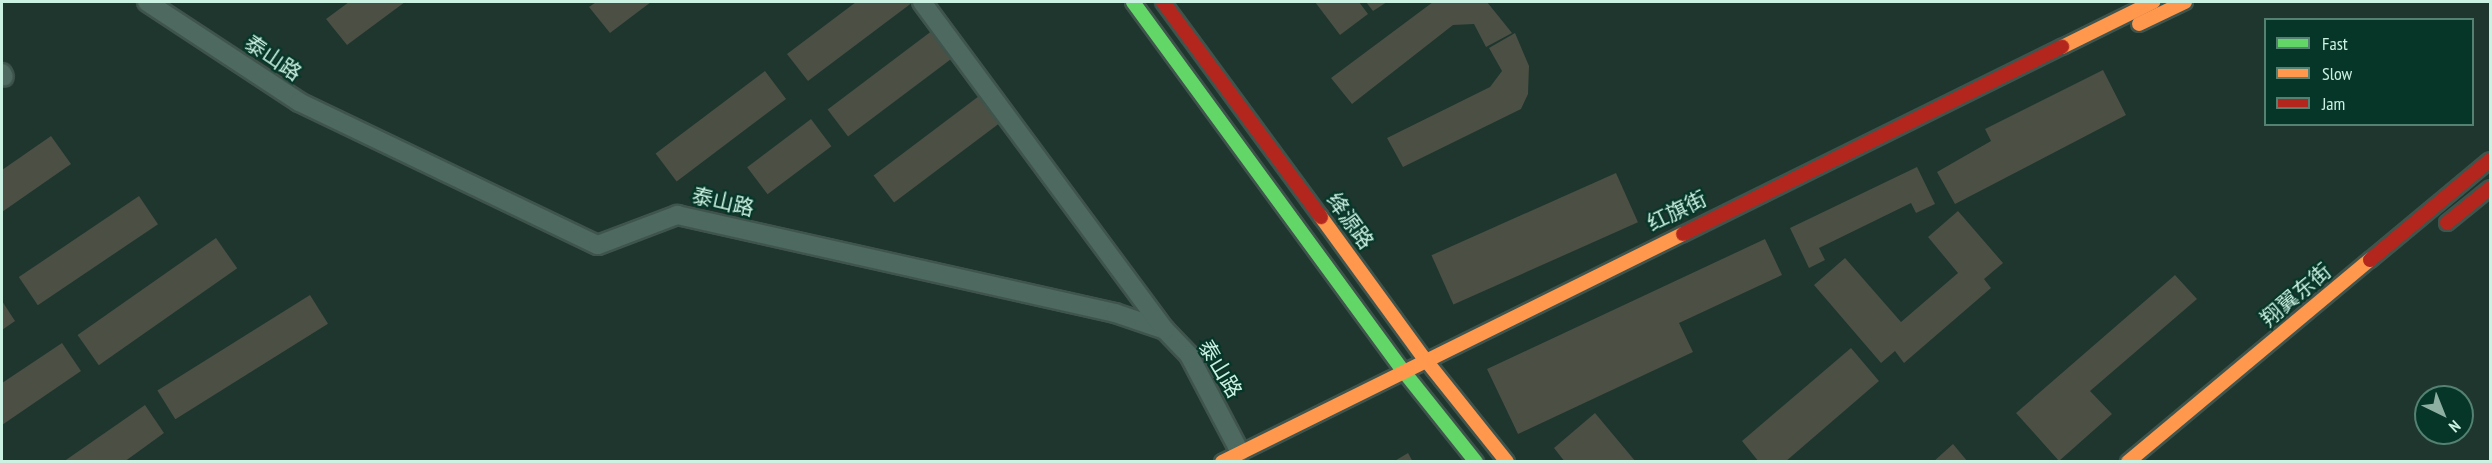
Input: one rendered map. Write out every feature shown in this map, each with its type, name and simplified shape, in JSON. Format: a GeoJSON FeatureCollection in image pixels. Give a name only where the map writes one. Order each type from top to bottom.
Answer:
{"type":"FeatureCollection","features":[{"type":"Feature","properties":{"kind":"main road"},"geometry":{"type":"LineString","coordinates":[[1133,2],[1402,370],[1476,462]]}},
{"type":"Feature","properties":{"kind":"main road","name":"绛源路"},"geometry":{"type":"LineString","coordinates":[[1163,2],[1424,358],[1507,462]]}},
{"type":"Feature","properties":{"kind":"main road","name":"红旗街"},"geometry":{"type":"LineString","coordinates":[[1222,462],[1424,358],[2153,2]]}},
{"type":"Feature","properties":{"kind":"main road","name":"红旗街"},"geometry":{"type":"LineString","coordinates":[[1257,462],[1434,370],[2185,2]]}},
{"type":"Feature","properties":{"kind":"main road","name":"翔翼东街"},"geometry":{"type":"LineString","coordinates":[[2128,462],[2490,160]]}},
{"type":"Feature","properties":{"kind":"main road"},"geometry":{"type":"LineString","coordinates":[[2435,233],[2490,188]]}},
{"type":"Feature","properties":{"kind":"street","name":"泰山路"},"geometry":{"type":"LineString","coordinates":[[147,2],[298,102],[598,244],[677,214],[1115,313],[1165,330],[1189,355],[1240,452]]}},
{"type":"Feature","properties":{"kind":"street"},"geometry":{"type":"LineString","coordinates":[[922,2],[1165,330]]}},
{"type":"Feature","properties":{"kind":"building"},"geometry":{"type":"Polygon","coordinates":[[[349,2],[405,2],[347,45],[326,19],[349,2]]]}},
{"type":"Feature","properties":{"kind":"building"},"geometry":{"type":"Polygon","coordinates":[[[596,2],[651,2],[610,33],[589,7],[596,2]]]}},
{"type":"Feature","properties":{"kind":"building"},"geometry":{"type":"Polygon","coordinates":[[[856,2],[913,2],[808,81],[787,54],[856,2]]]}},
{"type":"Feature","properties":{"kind":"building"},"geometry":{"type":"Polygon","coordinates":[[[1315,2],[1359,2],[1368,14],[1340,35],[1315,2]]]}},
{"type":"Feature","properties":{"kind":"building"},"geometry":{"type":"Polygon","coordinates":[[[1366,2],[1387,2],[1373,11],[1366,2]]]}},
{"type":"Feature","properties":{"kind":"building"},"geometry":{"type":"Polygon","coordinates":[[[1433,2],[1487,2],[1512,33],[1486,47],[1474,24],[1453,25],[1352,104],[1331,78],[1433,2]]]}},
{"type":"Feature","properties":{"kind":"building"},"geometry":{"type":"Polygon","coordinates":[[[937,27],[957,54],[848,137],[828,109],[937,27]]]}},
{"type":"Feature","properties":{"kind":"building"},"geometry":{"type":"Polygon","coordinates":[[[1515,33],[1529,66],[1528,94],[1521,109],[1403,167],[1387,138],[1490,87],[1502,71],[1489,48],[1515,33]]]}},
{"type":"Feature","properties":{"kind":"building"},"geometry":{"type":"Polygon","coordinates":[[[2103,70],[2126,115],[1955,204],[1937,172],[1991,141],[1985,129],[2103,70]]]}},
{"type":"Feature","properties":{"kind":"building"},"geometry":{"type":"Polygon","coordinates":[[[765,71],[786,99],[677,181],[656,153],[765,71]]]}},
{"type":"Feature","properties":{"kind":"building"},"geometry":{"type":"Polygon","coordinates":[[[983,93],[1003,120],[894,203],[874,175],[983,93]]]}},
{"type":"Feature","properties":{"kind":"building"},"geometry":{"type":"Polygon","coordinates":[[[811,119],[831,146],[768,194],[747,167],[811,119]]]}},
{"type":"Feature","properties":{"kind":"building"},"geometry":{"type":"Polygon","coordinates":[[[51,136],[71,164],[2,212],[2,170],[51,136]]]}},
{"type":"Feature","properties":{"kind":"building"},"geometry":{"type":"Polygon","coordinates":[[[1917,167],[1935,204],[1916,213],[1911,203],[1819,248],[1825,260],[1809,268],[1790,228],[1917,167]]]}},
{"type":"Feature","properties":{"kind":"building"},"geometry":{"type":"Polygon","coordinates":[[[1616,173],[1638,222],[1453,304],[1431,255],[1616,173]]]}},
{"type":"Feature","properties":{"kind":"building"},"geometry":{"type":"Polygon","coordinates":[[[139,196],[158,224],[38,305],[19,277],[139,196]]]}},
{"type":"Feature","properties":{"kind":"building"},"geometry":{"type":"Polygon","coordinates":[[[1958,211],[2003,263],[1984,279],[1991,288],[1904,363],[1895,351],[1881,363],[1814,285],[1845,258],[1901,322],[1958,273],[1928,237],[1958,211]]]}},
{"type":"Feature","properties":{"kind":"building"},"geometry":{"type":"Polygon","coordinates":[[[216,238],[237,268],[99,365],[78,335],[216,238]]]}},
{"type":"Feature","properties":{"kind":"building"},"geometry":{"type":"Polygon","coordinates":[[[1765,239],[1782,275],[1679,323],[1693,352],[1518,434],[1487,369],[1765,239]]]}},
{"type":"Feature","properties":{"kind":"building"},"geometry":{"type":"Polygon","coordinates":[[[2175,275],[2197,299],[2090,391],[2112,414],[2059,461],[2016,413],[2175,275]]]}},
{"type":"Feature","properties":{"kind":"building"},"geometry":{"type":"Polygon","coordinates":[[[310,295],[328,324],[175,419],[157,390],[310,295]]]}},
{"type":"Feature","properties":{"kind":"building"},"geometry":{"type":"Polygon","coordinates":[[[2,301],[15,321],[2,330],[2,301]]]}},
{"type":"Feature","properties":{"kind":"building"},"geometry":{"type":"Polygon","coordinates":[[[62,343],[81,371],[2,425],[2,383],[62,343]]]}},
{"type":"Feature","properties":{"kind":"building"},"geometry":{"type":"Polygon","coordinates":[[[1851,348],[1879,381],[1785,462],[1759,462],[1742,441],[1851,348]]]}},
{"type":"Feature","properties":{"kind":"building"},"geometry":{"type":"Polygon","coordinates":[[[145,405],[164,433],[124,462],[63,462],[145,405]]]}},
{"type":"Feature","properties":{"kind":"building"},"geometry":{"type":"Polygon","coordinates":[[[1595,413],[1636,462],[1565,462],[1554,448],[1595,413]]]}},
{"type":"Feature","properties":{"kind":"building"},"geometry":{"type":"Polygon","coordinates":[[[1953,444],[1968,462],[1933,462],[1953,444]]]}},
{"type":"Feature","properties":{"kind":"building"},"geometry":{"type":"Polygon","coordinates":[[[1408,453],[1413,462],[1393,462],[1408,453]]]}},
{"type":"Feature","properties":{"kind":"traffic: fast"},"geometry":{"type":"LineString","coordinates":[[1133,2],[1405,373],[1476,462]]}},
{"type":"Feature","properties":{"kind":"traffic: slow"},"geometry":{"type":"LineString","coordinates":[[2062,47],[2153,2]]}},
{"type":"Feature","properties":{"kind":"traffic: slow"},"geometry":{"type":"LineString","coordinates":[[2139,24],[2185,2]]}},
{"type":"Feature","properties":{"kind":"traffic: slow"},"geometry":{"type":"LineString","coordinates":[[1321,217],[1424,358],[1507,462]]}},
{"type":"Feature","properties":{"kind":"traffic: slow"},"geometry":{"type":"LineString","coordinates":[[1222,462],[1683,234]]}},
{"type":"Feature","properties":{"kind":"traffic: slow"},"geometry":{"type":"LineString","coordinates":[[2128,462],[2370,260]]}},
{"type":"Feature","properties":{"kind":"traffic: jam"},"geometry":{"type":"LineString","coordinates":[[1163,2],[1321,217]]}},
{"type":"Feature","properties":{"kind":"traffic: jam"},"geometry":{"type":"LineString","coordinates":[[1683,234],[2062,47]]}},
{"type":"Feature","properties":{"kind":"traffic: jam"},"geometry":{"type":"LineString","coordinates":[[2370,260],[2490,160]]}},
{"type":"Feature","properties":{"kind":"traffic: jam"},"geometry":{"type":"LineString","coordinates":[[2447,223],[2490,188]]}}]}
